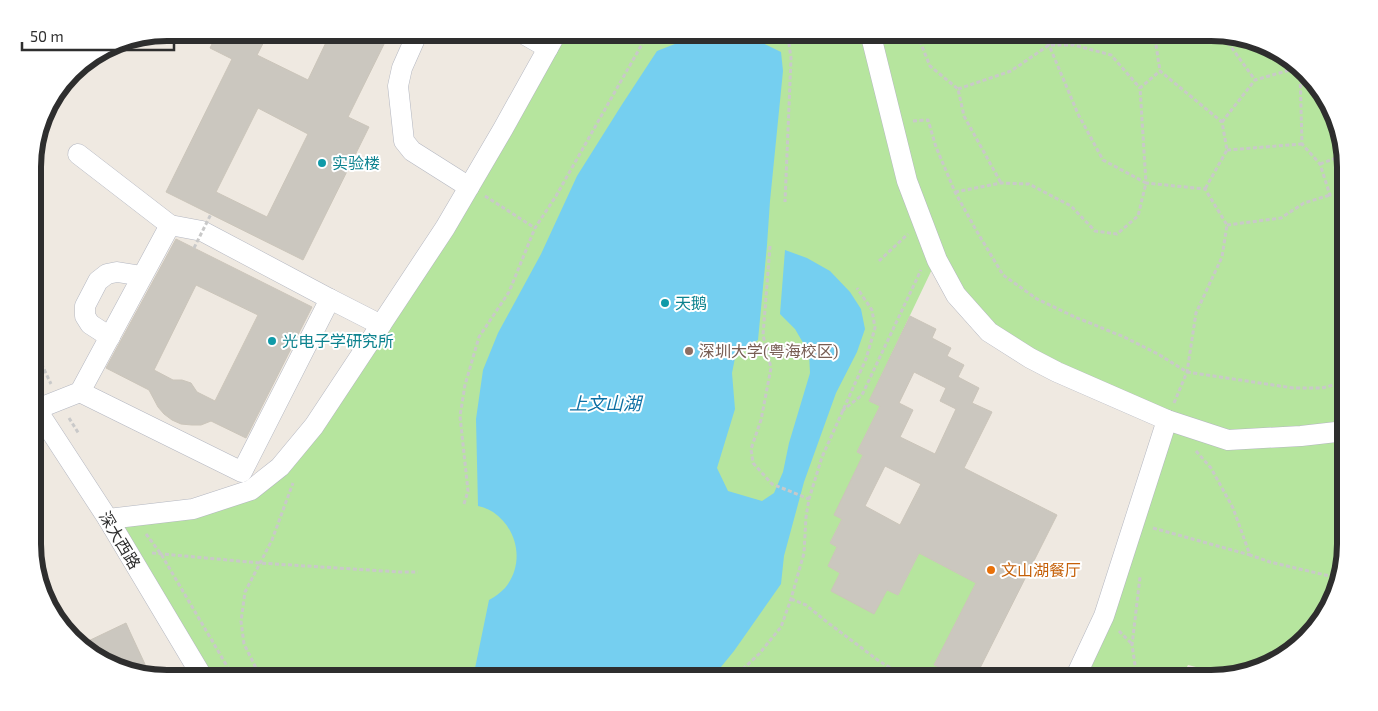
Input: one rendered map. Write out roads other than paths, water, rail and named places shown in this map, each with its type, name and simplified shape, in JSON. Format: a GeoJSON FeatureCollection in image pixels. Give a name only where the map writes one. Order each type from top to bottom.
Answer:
{"type":"FeatureCollection","features":[{"type":"Feature","properties":{"kind":"street"},"geometry":{"type":"LineString","coordinates":[[872,41],[907,181],[937,260],[956,295],[989,332],[1030,358],[1057,372],[1167,420],[1228,440],[1337,432]]}},
{"type":"Feature","properties":{"kind":"street"},"geometry":{"type":"LineString","coordinates":[[414,42],[402,68],[398,86],[404,141],[412,151],[469,186]]}},
{"type":"Feature","properties":{"kind":"street"},"geometry":{"type":"LineString","coordinates":[[118,518],[193,509],[247,481],[280,467],[314,426],[445,228],[551,42]]}},
{"type":"Feature","properties":{"kind":"street"},"geometry":{"type":"LineString","coordinates":[[78,154],[170,225],[202,231],[382,325]]}},
{"type":"Feature","properties":{"kind":"street"},"geometry":{"type":"LineString","coordinates":[[41,404],[80,392],[170,225]]}},
{"type":"Feature","properties":{"kind":"street"},"geometry":{"type":"LineString","coordinates":[[110,337],[90,324],[85,316],[85,306],[98,281],[107,274],[117,272],[142,276]]}},
{"type":"Feature","properties":{"kind":"street"},"geometry":{"type":"LineString","coordinates":[[247,481],[330,299]]}},
{"type":"Feature","properties":{"kind":"street"},"geometry":{"type":"LineString","coordinates":[[80,392],[247,481]]}},
{"type":"Feature","properties":{"kind":"street","name":"深大西路"},"geometry":{"type":"LineString","coordinates":[[41,415],[118,518],[126,550],[198,670]]}},
{"type":"Feature","properties":{"kind":"street"},"geometry":{"type":"LineString","coordinates":[[1079,669],[1104,616],[1167,420]]}},
{"type":"Feature","properties":{"kind":"water","name":"上文山湖"},"geometry":{"type":"Polygon","coordinates":[[[759,41],[781,52],[783,71],[758,340],[736,353],[732,373],[735,409],[717,468],[728,491],[762,501],[774,493],[783,472],[789,443],[810,373],[809,353],[795,329],[780,314],[785,250],[807,258],[830,271],[850,292],[861,309],[865,329],[857,352],[836,393],[804,482],[784,556],[781,584],[719,669],[475,670],[489,600],[503,590],[511,579],[517,558],[513,537],[502,519],[486,508],[478,506],[476,419],[483,370],[498,333],[541,254],[577,176],[657,51],[680,42],[759,41]]]}},
{"type":"Feature","properties":{"kind":"place","name":"实验楼"},"geometry":{"type":"Point","coordinates":[322,163]}},
{"type":"Feature","properties":{"kind":"place","name":"天鹅"},"geometry":{"type":"Point","coordinates":[665,303]}},
{"type":"Feature","properties":{"kind":"place","name":"光电子学研究所"},"geometry":{"type":"Point","coordinates":[272,341]}},
{"type":"Feature","properties":{"kind":"place","name":"深圳大学(粤海校区)"},"geometry":{"type":"Point","coordinates":[689,351]}},
{"type":"Feature","properties":{"kind":"place","name":"文山湖餐厅"},"geometry":{"type":"Point","coordinates":[991,570]}}]}
